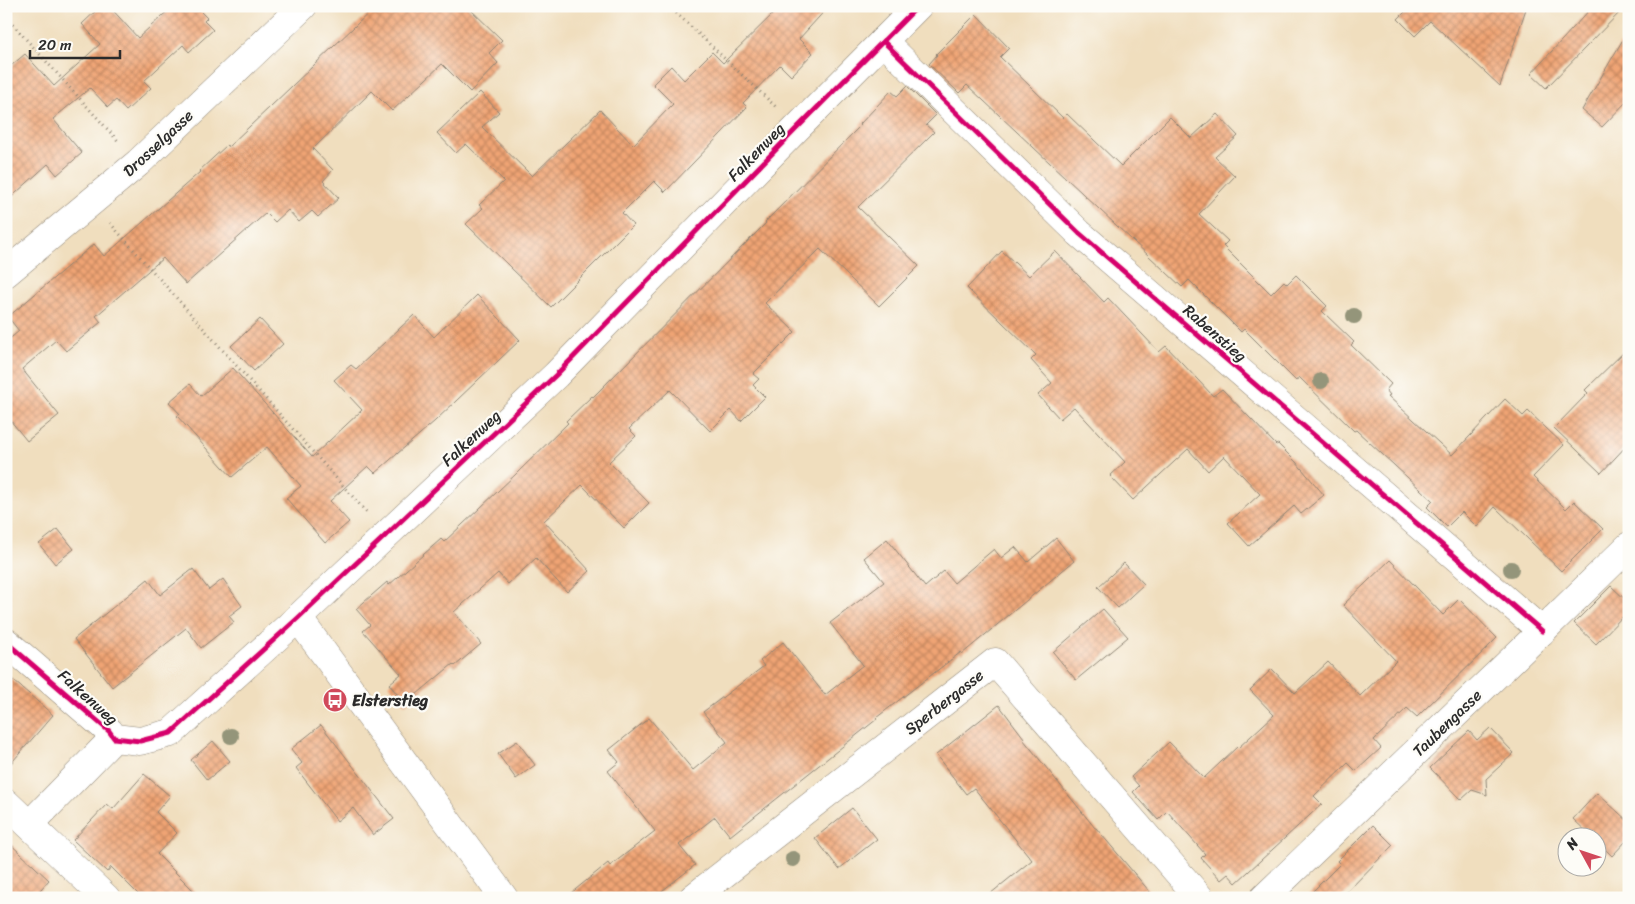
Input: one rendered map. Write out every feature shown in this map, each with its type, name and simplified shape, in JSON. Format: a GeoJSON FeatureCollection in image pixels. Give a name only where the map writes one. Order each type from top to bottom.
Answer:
{"type":"FeatureCollection","features":[{"type":"Feature","properties":{"kind":"street","name":"Drosselgasse"},"geometry":{"type":"LineString","coordinates":[[6,273],[138,163],[303,6]]}},
{"type":"Feature","properties":{"kind":"street","name":"Falkenweg"},"geometry":{"type":"LineString","coordinates":[[6,642],[109,731],[114,738],[140,741],[171,733],[298,618],[556,375],[918,6]]}},
{"type":"Feature","properties":{"kind":"street","name":"Rabenstieg"},"geometry":{"type":"LineString","coordinates":[[883,41],[1080,233],[1542,631]]}},
{"type":"Feature","properties":{"kind":"street","name":"Taubengasse"},"geometry":{"type":"LineString","coordinates":[[1264,898],[1629,546]]}},
{"type":"Feature","properties":{"kind":"street"},"geometry":{"type":"LineString","coordinates":[[298,618],[504,898]]}},
{"type":"Feature","properties":{"kind":"street","name":"Sperbergasse"},"geometry":{"type":"LineString","coordinates":[[693,898],[995,662],[1200,898]]}},
{"type":"Feature","properties":{"kind":"street"},"geometry":{"type":"LineString","coordinates":[[30,824],[114,738]]}},
{"type":"Feature","properties":{"kind":"street"},"geometry":{"type":"LineString","coordinates":[[6,803],[106,898]]}},
{"type":"Feature","properties":{"kind":"path"},"geometry":{"type":"LineString","coordinates":[[669,6],[798,127]]}},
{"type":"Feature","properties":{"kind":"path"},"geometry":{"type":"LineString","coordinates":[[6,17],[138,163]]}},
{"type":"Feature","properties":{"kind":"path"},"geometry":{"type":"LineString","coordinates":[[92,202],[386,535]]}},
{"type":"Feature","properties":{"kind":"building"},"geometry":{"type":"Polygon","coordinates":[[[101,6],[109,6],[138,38],[173,6],[195,6],[207,18],[204,21],[213,30],[189,52],[183,45],[144,81],[151,88],[126,111],[116,100],[108,107],[90,88],[53,119],[82,153],[57,175],[48,164],[6,202],[6,70],[25,54],[54,86],[100,44],[82,24],[101,6]]]}},
{"type":"Feature","properties":{"kind":"building"},"geometry":{"type":"Polygon","coordinates":[[[376,6],[467,6],[502,40],[489,53],[498,63],[470,92],[442,64],[392,111],[372,91],[313,149],[333,170],[323,181],[339,198],[318,217],[312,211],[299,222],[288,210],[275,222],[266,213],[186,284],[163,258],[96,316],[101,322],[66,351],[56,340],[22,369],[59,415],[27,441],[6,415],[6,342],[19,331],[8,317],[94,244],[104,256],[110,251],[200,172],[227,145],[228,147],[376,6]]]}},
{"type":"Feature","properties":{"kind":"building"},"geometry":{"type":"Polygon","coordinates":[[[781,6],[829,6],[799,39],[813,53],[791,76],[780,65],[743,103],[747,107],[665,192],[654,181],[622,213],[633,225],[551,307],[466,224],[483,208],[479,205],[504,181],[466,144],[456,153],[437,133],[480,92],[499,112],[482,127],[532,176],[600,110],[633,145],[673,104],[653,84],[671,66],[684,80],[712,52],[723,63],[781,6]]]}},
{"type":"Feature","properties":{"kind":"building"},"geometry":{"type":"Polygon","coordinates":[[[1411,6],[1527,6],[1500,86],[1430,21],[1415,36],[1398,19],[1411,6]]]}},
{"type":"Feature","properties":{"kind":"building"},"geometry":{"type":"Polygon","coordinates":[[[1593,6],[1626,6],[1546,88],[1531,74],[1593,6]]]}},
{"type":"Feature","properties":{"kind":"building"},"geometry":{"type":"Polygon","coordinates":[[[976,14],[1009,48],[1000,57],[1063,118],[1067,114],[1121,166],[1170,117],[1191,138],[1217,114],[1238,136],[1215,157],[1235,176],[1199,214],[1228,241],[1223,246],[1271,294],[1284,281],[1287,284],[1296,275],[1327,306],[1322,311],[1354,342],[1351,345],[1391,384],[1386,390],[1390,395],[1388,396],[1452,455],[1505,399],[1523,416],[1528,411],[1564,445],[1533,477],[1566,509],[1574,501],[1603,529],[1561,571],[1495,507],[1477,527],[1462,512],[1447,527],[1427,507],[1433,501],[1356,430],[1354,431],[1299,377],[1296,381],[1244,329],[1241,332],[1189,280],[1182,287],[967,85],[959,93],[929,64],[936,54],[976,14]]]}},
{"type":"Feature","properties":{"kind":"building"},"geometry":{"type":"Polygon","coordinates":[[[1629,29],[1629,99],[1602,127],[1582,110],[1629,29]]]}},
{"type":"Feature","properties":{"kind":"building"},"geometry":{"type":"Polygon","coordinates":[[[907,86],[936,115],[926,125],[934,132],[858,207],[919,266],[879,306],[820,249],[765,303],[795,332],[753,374],[759,379],[753,385],[765,397],[741,421],[731,410],[710,431],[670,390],[629,429],[636,436],[609,462],[649,503],[624,528],[582,485],[544,521],[590,571],[567,592],[536,558],[508,584],[498,573],[454,612],[481,644],[455,666],[453,664],[405,704],[389,684],[401,674],[363,631],[370,625],[356,609],[387,582],[389,585],[441,539],[444,542],[516,474],[568,423],[566,421],[593,397],[766,223],[861,125],[891,91],[897,96],[907,86]]]}},
{"type":"Feature","properties":{"kind":"building"},"geometry":{"type":"Polygon","coordinates":[[[1002,251],[1029,276],[1055,251],[1104,302],[1108,298],[1159,352],[1166,346],[1213,396],[1222,389],[1276,445],[1278,444],[1296,462],[1324,495],[1301,514],[1294,506],[1249,546],[1228,523],[1260,494],[1224,456],[1208,471],[1188,449],[1133,500],[1110,476],[1125,462],[1074,407],[1060,419],[1038,395],[1052,383],[1031,360],[1036,355],[967,288],[1002,251]]]}},
{"type":"Feature","properties":{"kind":"building"},"geometry":{"type":"Polygon","coordinates":[[[477,295],[520,340],[435,421],[375,473],[368,466],[330,501],[349,522],[325,543],[286,498],[301,486],[267,447],[232,477],[177,416],[180,414],[169,402],[190,384],[201,396],[233,368],[312,457],[362,410],[334,380],[351,365],[356,369],[414,315],[434,337],[477,295]]]}},
{"type":"Feature","properties":{"kind":"building"},"geometry":{"type":"Polygon","coordinates":[[[260,319],[283,344],[254,371],[231,346],[260,319]]]}},
{"type":"Feature","properties":{"kind":"building"},"geometry":{"type":"Polygon","coordinates":[[[1629,347],[1629,443],[1601,473],[1554,428],[1588,393],[1585,390],[1629,347]]]}},
{"type":"Feature","properties":{"kind":"building"},"geometry":{"type":"Polygon","coordinates":[[[58,529],[74,549],[55,564],[39,544],[58,529]]]}},
{"type":"Feature","properties":{"kind":"building"},"geometry":{"type":"Polygon","coordinates":[[[1056,538],[1074,561],[962,654],[961,652],[876,718],[730,836],[715,817],[679,845],[695,865],[653,898],[565,898],[608,863],[610,866],[655,831],[608,771],[619,762],[609,750],[649,718],[693,770],[727,742],[703,712],[764,666],[760,661],[783,642],[825,695],[863,665],[830,623],[884,582],[864,558],[887,539],[925,587],[944,571],[954,583],[994,549],[1001,558],[1015,547],[1028,562],[1056,538]]]}},
{"type":"Feature","properties":{"kind":"building"},"geometry":{"type":"Polygon","coordinates":[[[1390,560],[1443,615],[1459,599],[1497,638],[1417,717],[1407,708],[1374,740],[1381,748],[1356,771],[1348,763],[1314,796],[1322,804],[1236,883],[1228,874],[1221,880],[1201,858],[1205,854],[1167,811],[1158,820],[1133,792],[1139,786],[1131,777],[1169,742],[1204,778],[1274,715],[1250,690],[1272,669],[1295,693],[1328,662],[1360,696],[1396,661],[1343,605],[1390,560]]]}},
{"type":"Feature","properties":{"kind":"building"},"geometry":{"type":"Polygon","coordinates":[[[1124,563],[1144,584],[1118,608],[1098,587],[1124,563]]]}},
{"type":"Feature","properties":{"kind":"building"},"geometry":{"type":"Polygon","coordinates":[[[193,569],[209,590],[223,579],[242,606],[229,616],[234,622],[201,648],[186,628],[112,687],[74,639],[148,579],[160,595],[193,569]]]}},
{"type":"Feature","properties":{"kind":"building"},"geometry":{"type":"Polygon","coordinates":[[[1611,586],[1629,603],[1629,610],[1596,644],[1574,623],[1611,586]]]}},
{"type":"Feature","properties":{"kind":"building"},"geometry":{"type":"Polygon","coordinates":[[[1103,609],[1128,637],[1076,680],[1053,652],[1103,609]]]}},
{"type":"Feature","properties":{"kind":"building"},"geometry":{"type":"Polygon","coordinates":[[[6,674],[53,715],[6,769],[6,674]]]}},
{"type":"Feature","properties":{"kind":"building"},"geometry":{"type":"Polygon","coordinates":[[[999,705],[1023,739],[1155,898],[985,898],[1032,860],[974,788],[966,794],[936,755],[999,705]]]}},
{"type":"Feature","properties":{"kind":"building"},"geometry":{"type":"Polygon","coordinates":[[[321,725],[394,819],[373,835],[353,808],[337,821],[296,768],[302,763],[291,749],[321,725]]]}},
{"type":"Feature","properties":{"kind":"building"},"geometry":{"type":"Polygon","coordinates":[[[1490,728],[1514,753],[1486,779],[1487,795],[1472,790],[1461,800],[1430,768],[1469,731],[1477,740],[1490,728]]]}},
{"type":"Feature","properties":{"kind":"building"},"geometry":{"type":"Polygon","coordinates":[[[213,741],[230,761],[207,780],[191,760],[213,741]]]}},
{"type":"Feature","properties":{"kind":"building"},"geometry":{"type":"Polygon","coordinates":[[[517,741],[535,765],[516,779],[498,754],[517,741]]]}},
{"type":"Feature","properties":{"kind":"building"},"geometry":{"type":"Polygon","coordinates":[[[144,774],[170,796],[156,812],[177,833],[157,854],[201,898],[142,898],[111,867],[107,872],[73,840],[107,804],[113,809],[144,774]]]}},
{"type":"Feature","properties":{"kind":"building"},"geometry":{"type":"Polygon","coordinates":[[[1597,793],[1629,822],[1629,838],[1612,856],[1608,852],[1608,826],[1580,826],[1573,819],[1597,793]]]}},
{"type":"Feature","properties":{"kind":"building"},"geometry":{"type":"Polygon","coordinates":[[[852,808],[877,839],[839,869],[815,838],[852,808]]]}},
{"type":"Feature","properties":{"kind":"building"},"geometry":{"type":"Polygon","coordinates":[[[1373,825],[1393,845],[1341,898],[1306,898],[1340,864],[1337,861],[1373,825]]]}},
{"type":"Feature","properties":{"kind":"building"},"geometry":{"type":"Polygon","coordinates":[[[6,840],[49,880],[33,898],[6,898],[6,840]]]}},
{"type":"Feature","properties":{"kind":"cycle path"},"geometry":{"type":"LineString","coordinates":[[6,642],[109,731],[114,738],[140,741],[171,733],[298,618],[556,375],[918,6]]}},
{"type":"Feature","properties":{"kind":"cycle path"},"geometry":{"type":"LineString","coordinates":[[883,41],[1079,233],[1542,631]]}},
{"type":"Feature","properties":{"kind":"place","name":"Elsterstieg"},"geometry":{"type":"Point","coordinates":[335,700]}}]}
